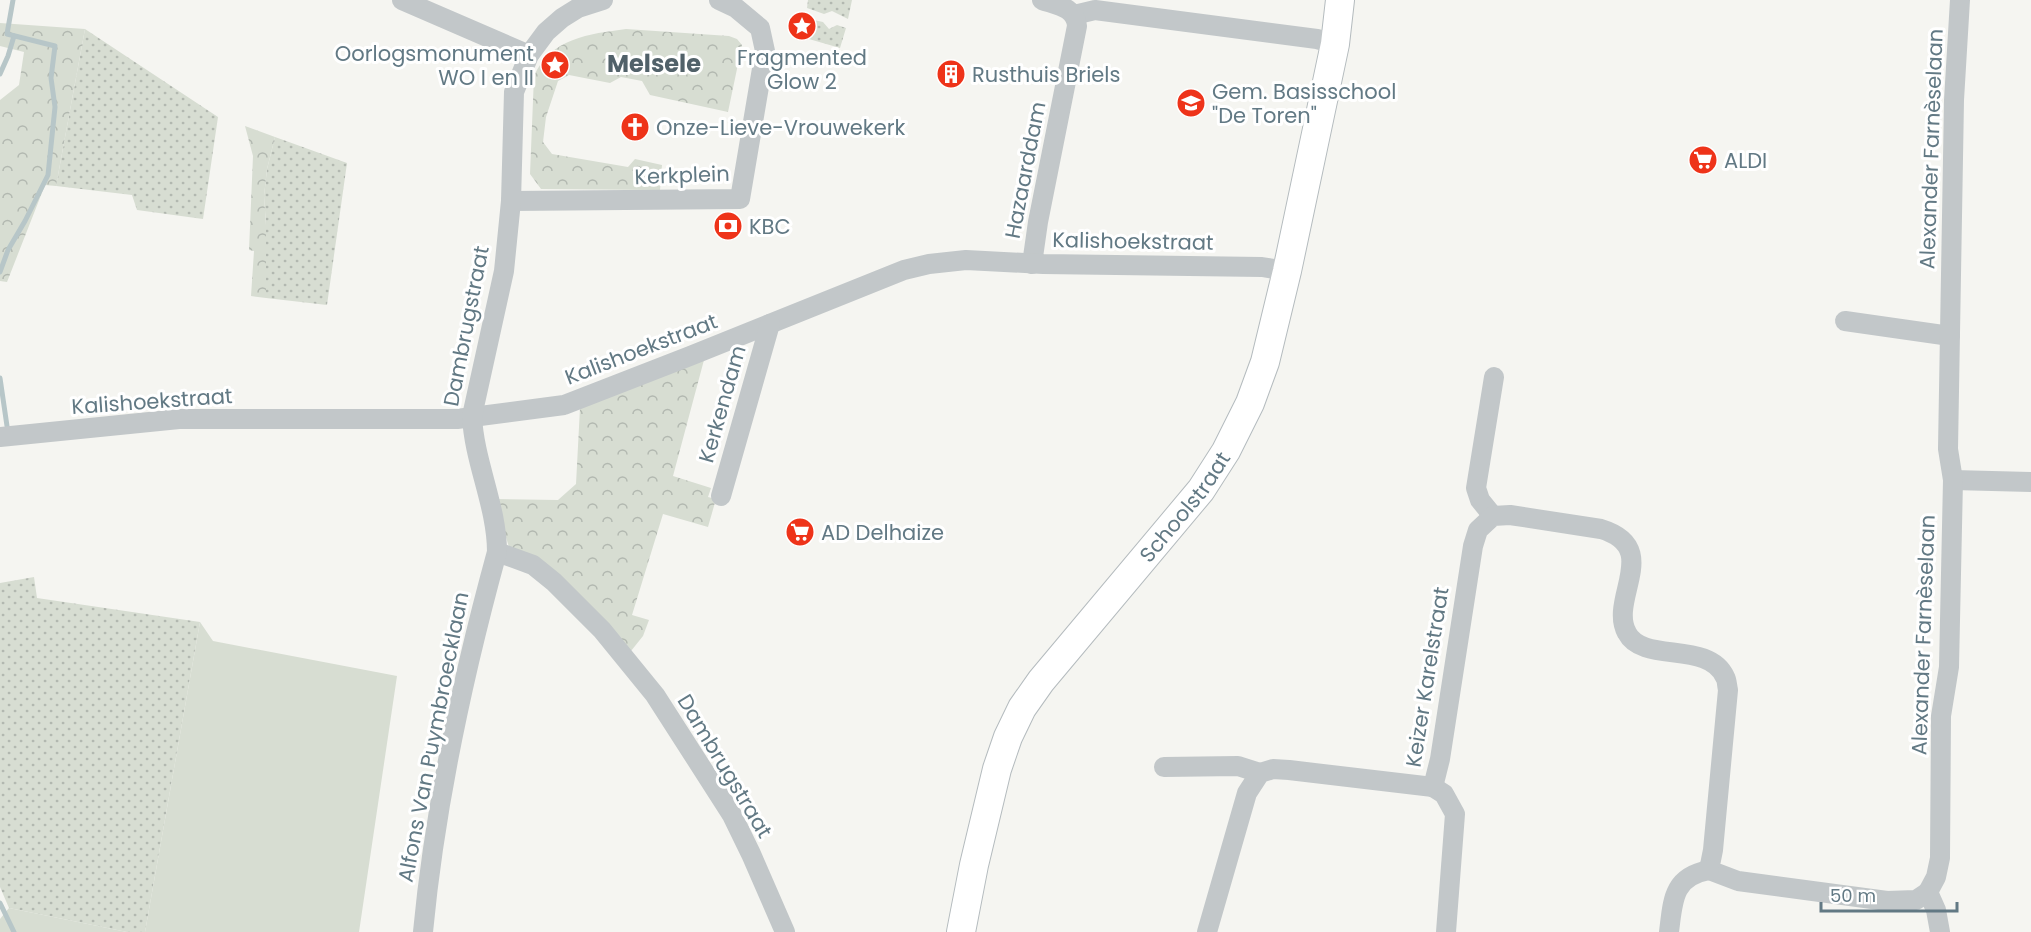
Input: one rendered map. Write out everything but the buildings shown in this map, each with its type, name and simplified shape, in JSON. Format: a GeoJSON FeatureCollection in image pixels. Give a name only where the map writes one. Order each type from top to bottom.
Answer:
{"type":"FeatureCollection","features":[{"type":"Feature","properties":{"kind":"main road","name":"Schoolstraat"},"geometry":{"type":"LineString","coordinates":[[961,932],[997,770],[1008,737],[1022,708],[1041,681],[1201,490],[1226,451],[1250,403],[1265,362],[1287,271],[1335,44],[1340,0]]}},
{"type":"Feature","properties":{"kind":"main road","name":"Schoolstraat"},"geometry":{"type":"LineString","coordinates":[[1335,44],[1354,0]]}},
{"type":"Feature","properties":{"kind":"street"},"geometry":{"type":"LineString","coordinates":[[402,0],[529,55],[546,32],[562,18],[578,8],[603,0]]}},
{"type":"Feature","properties":{"kind":"street","name":"Kerkplein"},"geometry":{"type":"LineString","coordinates":[[511,201],[740,198],[765,51],[760,28],[736,8],[719,0]]}},
{"type":"Feature","properties":{"kind":"street"},"geometry":{"type":"LineString","coordinates":[[1042,0],[1064,7],[1074,15],[1095,10],[1317,39],[1335,44]]}},
{"type":"Feature","properties":{"kind":"street","name":"Alexander Farnèselaan"},"geometry":{"type":"LineString","coordinates":[[1928,892],[1936,877],[1940,858],[1941,716],[1949,667],[1953,480],[1948,449],[1954,100],[1960,0]]}},
{"type":"Feature","properties":{"kind":"street","name":"Hazaarddam"},"geometry":{"type":"LineString","coordinates":[[1032,264],[1038,222],[1077,26],[1074,15]]}},
{"type":"Feature","properties":{"kind":"street","name":"Dambrugstraat"},"geometry":{"type":"LineString","coordinates":[[529,55],[514,92],[511,201],[504,272],[472,416],[473,434],[497,533],[497,552],[533,565],[554,582],[602,630],[655,696],[732,815],[785,932]]}},
{"type":"Feature","properties":{"kind":"street","name":"Kalishoekstraat"},"geometry":{"type":"LineString","coordinates":[[0,437],[179,419],[457,419],[564,405],[904,270],[929,264],[966,260],[1032,264],[1262,267],[1287,271]]}},
{"type":"Feature","properties":{"kind":"street"},"geometry":{"type":"LineString","coordinates":[[1845,321],[1950,336]]}},
{"type":"Feature","properties":{"kind":"street","name":"Kerkendam"},"geometry":{"type":"LineString","coordinates":[[721,496],[770,324]]}},
{"type":"Feature","properties":{"kind":"street"},"geometry":{"type":"LineString","coordinates":[[1494,376],[1476,488],[1480,500],[1493,516],[1510,515],[1601,529],[1623,539],[1632,564],[1624,611],[1627,633],[1634,642],[1646,647],[1699,656],[1713,663],[1725,676],[1728,690],[1713,850],[1709,870]]}},
{"type":"Feature","properties":{"kind":"street"},"geometry":{"type":"LineString","coordinates":[[1953,480],[2031,482]]}},
{"type":"Feature","properties":{"kind":"street","name":"Keizer Karelstraat"},"geometry":{"type":"LineString","coordinates":[[1164,767],[1239,766],[1260,773],[1289,770],[1433,787],[1440,759],[1473,546],[1478,530],[1493,516]]}},
{"type":"Feature","properties":{"kind":"street","name":"Alfons Van Puymbroecklaan"},"geometry":{"type":"LineString","coordinates":[[423,932],[428,882],[445,781],[466,678],[497,552]]}},
{"type":"Feature","properties":{"kind":"street"},"geometry":{"type":"LineString","coordinates":[[1207,932],[1247,793],[1260,773]]}},
{"type":"Feature","properties":{"kind":"street"},"geometry":{"type":"LineString","coordinates":[[1433,787],[1444,794],[1455,814],[1446,932]]}},
{"type":"Feature","properties":{"kind":"street"},"geometry":{"type":"LineString","coordinates":[[1669,932],[1676,891],[1684,880],[1697,872],[1709,870],[1738,880],[1887,901],[1916,900],[1928,892],[1936,910],[1940,932]]}},
{"type":"Feature","properties":{"kind":"green space"},"geometry":{"type":"Polygon","coordinates":[[[808,0],[852,0],[848,19],[832,11],[824,14],[807,8],[808,0]]]}},
{"type":"Feature","properties":{"kind":"green space"},"geometry":{"type":"Polygon","coordinates":[[[804,18],[823,22],[829,29],[837,25],[846,28],[840,48],[802,37],[804,18]]]}},
{"type":"Feature","properties":{"kind":"green space"},"geometry":{"type":"Polygon","coordinates":[[[0,23],[85,29],[56,186],[45,185],[7,282],[0,281],[0,100],[19,85],[24,52],[0,46],[0,23]]]}},
{"type":"Feature","properties":{"kind":"green space"},"geometry":{"type":"Polygon","coordinates":[[[85,29],[218,117],[203,219],[137,210],[132,195],[56,186],[85,29]]]}},
{"type":"Feature","properties":{"kind":"green space"},"geometry":{"type":"Polygon","coordinates":[[[626,29],[729,36],[737,39],[742,45],[728,112],[650,95],[642,81],[621,77],[610,83],[569,75],[558,81],[546,117],[543,142],[552,154],[628,167],[635,159],[662,165],[660,190],[541,189],[530,174],[534,76],[550,53],[572,40],[626,29]]]}},
{"type":"Feature","properties":{"kind":"green space"},"geometry":{"type":"Polygon","coordinates":[[[245,126],[275,137],[267,169],[264,196],[266,298],[251,296],[254,251],[249,250],[253,156],[245,126]]]}},
{"type":"Feature","properties":{"kind":"green space"},"geometry":{"type":"Polygon","coordinates":[[[275,137],[347,163],[327,305],[266,298],[264,196],[267,169],[275,137]]]}},
{"type":"Feature","properties":{"kind":"green space"},"geometry":{"type":"Polygon","coordinates":[[[704,360],[673,476],[711,488],[708,497],[716,499],[708,527],[663,514],[632,615],[649,620],[643,636],[627,656],[509,547],[494,499],[558,500],[576,484],[580,408],[704,360]]]}},
{"type":"Feature","properties":{"kind":"green space"},"geometry":{"type":"Polygon","coordinates":[[[34,577],[37,598],[200,622],[145,932],[127,932],[9,908],[0,887],[0,583],[34,577]]]}},
{"type":"Feature","properties":{"kind":"green space"},"geometry":{"type":"Polygon","coordinates":[[[200,622],[213,641],[397,676],[359,932],[145,932],[200,622]]]}},
{"type":"Feature","properties":{"kind":"green space"},"geometry":{"type":"Polygon","coordinates":[[[9,908],[127,932],[0,932],[0,919],[9,908]]]}},
{"type":"Feature","properties":{"kind":"waterway"},"geometry":{"type":"LineString","coordinates":[[0,272],[8,250],[48,175],[55,107],[51,78],[55,46],[7,34],[13,0]]}},
{"type":"Feature","properties":{"kind":"waterway"},"geometry":{"type":"LineString","coordinates":[[0,74],[14,36]]}},
{"type":"Feature","properties":{"kind":"waterway"},"geometry":{"type":"LineString","coordinates":[[0,378],[7,426]]}},
{"type":"Feature","properties":{"kind":"waterway"},"geometry":{"type":"LineString","coordinates":[[0,903],[14,932]]}},
{"type":"Feature","properties":{"kind":"place","name":"Fragmented Glow 2"},"geometry":{"type":"Point","coordinates":[802,26]}},
{"type":"Feature","properties":{"kind":"place","name":"Oorlogsmonument WO I en II"},"geometry":{"type":"Point","coordinates":[555,65]}},
{"type":"Feature","properties":{"kind":"place","name":"Rusthuis Briels"},"geometry":{"type":"Point","coordinates":[951,74]}},
{"type":"Feature","properties":{"kind":"place","name":"Gem. Basisschool \"De Toren\""},"geometry":{"type":"Point","coordinates":[1191,103]}},
{"type":"Feature","properties":{"kind":"place","name":"Onze-Lieve-Vrouwekerk"},"geometry":{"type":"Point","coordinates":[635,127]}},
{"type":"Feature","properties":{"kind":"place","name":"ALDI"},"geometry":{"type":"Point","coordinates":[1703,160]}},
{"type":"Feature","properties":{"kind":"place","name":"KBC"},"geometry":{"type":"Point","coordinates":[728,226]}},
{"type":"Feature","properties":{"kind":"place","name":"AD Delhaize"},"geometry":{"type":"Point","coordinates":[800,532]}},
{"type":"Feature","properties":{"kind":"district","name":"Melsele"},"geometry":{"type":"Point","coordinates":[654,63]}}]}
